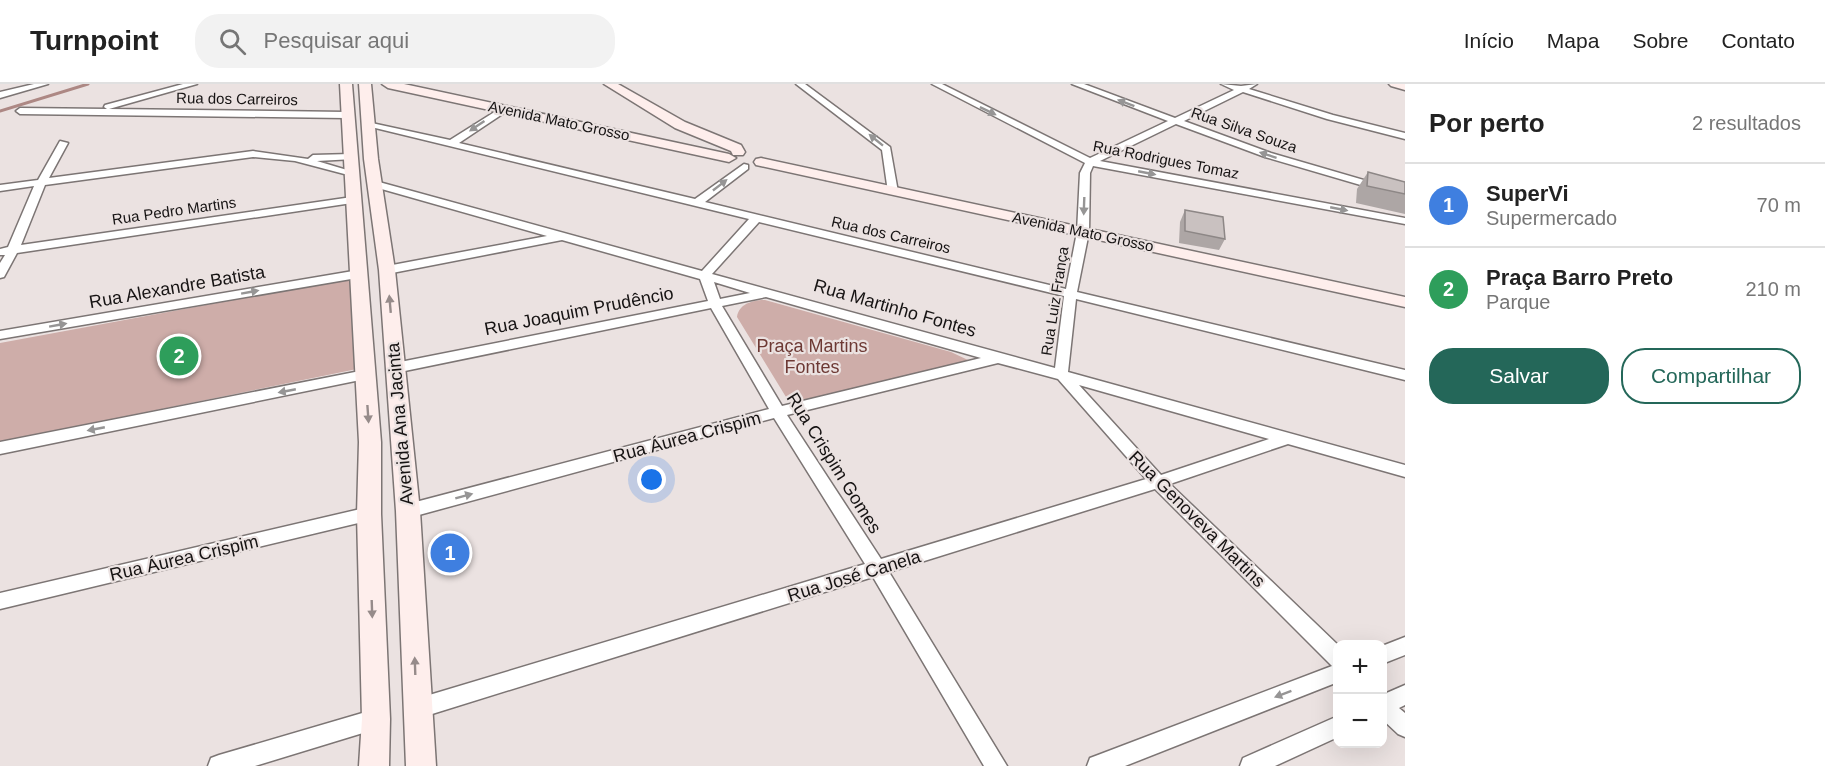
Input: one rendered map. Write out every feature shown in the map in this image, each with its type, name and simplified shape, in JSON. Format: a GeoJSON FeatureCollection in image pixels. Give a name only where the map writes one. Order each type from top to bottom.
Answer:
{"type":"FeatureCollection","features":[{"type":"Feature","properties":{"kind":"main road","name":"Avenida Ana Jacinta"},"geometry":{"type":"LineString","coordinates":[[346,84],[346,111],[352,165],[352,200],[370,442],[369,514],[376,719],[374,766]]}},
{"type":"Feature","properties":{"kind":"main road","name":"Avenida Mato Grosso"},"geometry":{"type":"LineString","coordinates":[[388,84],[733,155],[757,154],[762,158],[761,162],[1405,302]]}},
{"type":"Feature","properties":{"kind":"main road"},"geometry":{"type":"LineString","coordinates":[[610,84],[680,125],[735,148],[734,164],[744,167],[761,162]]}},
{"type":"Feature","properties":{"kind":"main road"},"geometry":{"type":"LineString","coordinates":[[1395,84],[1405,86]]}},
{"type":"Feature","properties":{"kind":"main road","name":"Avenida Ana Jacinta"},"geometry":{"type":"LineString","coordinates":[[367,104],[379,225],[387,270],[408,511],[416,709],[421,766]]}},
{"type":"Feature","properties":{"kind":"main road"},"geometry":{"type":"LineString","coordinates":[[346,111],[367,104]]}},
{"type":"Feature","properties":{"kind":"main road"},"geometry":{"type":"LineString","coordinates":[[354,229],[379,225]]}},
{"type":"Feature","properties":{"kind":"main road"},"geometry":{"type":"LineString","coordinates":[[370,442],[400,436]]}},
{"type":"Feature","properties":{"kind":"street"},"geometry":{"type":"LineString","coordinates":[[0,95],[44,84]]}},
{"type":"Feature","properties":{"kind":"street"},"geometry":{"type":"LineString","coordinates":[[91,112],[193,84]]}},
{"type":"Feature","properties":{"kind":"street"},"geometry":{"type":"LineString","coordinates":[[800,84],[887,149],[890,156],[893,192]]}},
{"type":"Feature","properties":{"kind":"street","name":"Rua Rodrigues Tomaz"},"geometry":{"type":"LineString","coordinates":[[936,84],[1090,162],[1405,221]]}},
{"type":"Feature","properties":{"kind":"street","name":"Rua Silva Souza"},"geometry":{"type":"LineString","coordinates":[[1076,84],[1268,155],[1405,195]]}},
{"type":"Feature","properties":{"kind":"street"},"geometry":{"type":"LineString","coordinates":[[1225,84],[1330,117],[1405,136]]}},
{"type":"Feature","properties":{"kind":"street"},"geometry":{"type":"LineString","coordinates":[[1090,162],[1253,84]]}},
{"type":"Feature","properties":{"kind":"street","name":"Rua dos Carreiros"},"geometry":{"type":"LineString","coordinates":[[367,104],[451,144],[1405,375]]}},
{"type":"Feature","properties":{"kind":"street"},"geometry":{"type":"LineString","coordinates":[[451,144],[504,109]]}},
{"type":"Feature","properties":{"kind":"street","name":"Rua dos Carreiros"},"geometry":{"type":"LineString","coordinates":[[20,111],[346,111]]}},
{"type":"Feature","properties":{"kind":"street"},"geometry":{"type":"LineString","coordinates":[[0,274],[13,250],[41,183],[63,143]]}},
{"type":"Feature","properties":{"kind":"street"},"geometry":{"type":"LineString","coordinates":[[0,188],[253,154],[352,165]]}},
{"type":"Feature","properties":{"kind":"street"},"geometry":{"type":"LineString","coordinates":[[295,158],[352,165]]}},
{"type":"Feature","properties":{"kind":"street","name":"Rua Luiz França"},"geometry":{"type":"LineString","coordinates":[[1060,375],[1071,293],[1083,232],[1085,173],[1090,162]]}},
{"type":"Feature","properties":{"kind":"street"},"geometry":{"type":"LineString","coordinates":[[697,203],[744,167]]}},
{"type":"Feature","properties":{"kind":"street","name":"Rua Martinho Fontes"},"geometry":{"type":"LineString","coordinates":[[375,184],[567,235],[1405,471]]}},
{"type":"Feature","properties":{"kind":"street","name":"Rua Pedro Martins"},"geometry":{"type":"LineString","coordinates":[[0,252],[352,200]]}},
{"type":"Feature","properties":{"kind":"street"},"geometry":{"type":"LineString","coordinates":[[705,275],[756,218]]}},
{"type":"Feature","properties":{"kind":"street"},"geometry":{"type":"LineString","coordinates":[[387,270],[567,235]]}},
{"type":"Feature","properties":{"kind":"street","name":"Rua Alexandre Batista"},"geometry":{"type":"LineString","coordinates":[[0,335],[359,274]]}},
{"type":"Feature","properties":{"kind":"street","name":"Rua Crispim Gomes"},"geometry":{"type":"LineString","coordinates":[[705,275],[715,304],[778,412],[878,569],[996,766]]}},
{"type":"Feature","properties":{"kind":"street","name":"Rua Joaquim Prudêncio"},"geometry":{"type":"LineString","coordinates":[[395,368],[771,292]]}},
{"type":"Feature","properties":{"kind":"street","name":"Rua Áurea Crispim"},"geometry":{"type":"LineString","coordinates":[[408,511],[778,412],[1002,357]]}},
{"type":"Feature","properties":{"kind":"street"},"geometry":{"type":"LineString","coordinates":[[0,448],[365,375]]}},
{"type":"Feature","properties":{"kind":"street","name":"Rua Genoveva Martins"},"geometry":{"type":"LineString","coordinates":[[1060,375],[1158,482],[1333,654]]}},
{"type":"Feature","properties":{"kind":"street","name":"Rua José Canela"},"geometry":{"type":"LineString","coordinates":[[416,709],[878,569],[1158,482],[1289,438]]}},
{"type":"Feature","properties":{"kind":"street","name":"Rua Áurea Crispim"},"geometry":{"type":"LineString","coordinates":[[0,602],[369,514]]}},
{"type":"Feature","properties":{"kind":"street"},"geometry":{"type":"LineString","coordinates":[[1387,653],[1405,646]]}},
{"type":"Feature","properties":{"kind":"street"},"geometry":{"type":"LineString","coordinates":[[1098,766],[1333,675]]}},
{"type":"Feature","properties":{"kind":"street"},"geometry":{"type":"LineString","coordinates":[[1387,703],[1405,695]]}},
{"type":"Feature","properties":{"kind":"street"},"geometry":{"type":"LineString","coordinates":[[1387,709],[1405,728]]}},
{"type":"Feature","properties":{"kind":"street"},"geometry":{"type":"LineString","coordinates":[[219,766],[376,719]]}},
{"type":"Feature","properties":{"kind":"street"},"geometry":{"type":"LineString","coordinates":[[1251,766],[1333,728]]}},
{"type":"Feature","properties":{"kind":"green space"},"geometry":{"type":"Polygon","coordinates":[[[358,277],[357,369],[0,442],[0,343],[358,277]]]}},
{"type":"Feature","properties":{"kind":"green space","name":"Praça Martins Fontes"},"geometry":{"type":"Polygon","coordinates":[[[765,300],[951,352],[968,360],[796,404],[786,397],[737,317],[743,306],[765,300]]]}},
{"type":"Feature","properties":{"kind":"building"},"geometry":{"type":"Polygon","coordinates":[[[1368,172],[1405,182],[1405,194],[1367,186],[1368,172]]]}},
{"type":"Feature","properties":{"kind":"building"},"geometry":{"type":"Polygon","coordinates":[[[1185,210],[1223,217],[1225,239],[1185,231],[1185,210]]]}},
{"type":"Feature","properties":{"kind":"waterway"},"geometry":{"type":"LineString","coordinates":[[0,111],[88,84]]}},
{"type":"Feature","properties":{"kind":"place","name":"Praça Barro Preto"},"geometry":{"type":"Point","coordinates":[179,356]}},
{"type":"Feature","properties":{"kind":"place","name":"SuperVi"},"geometry":{"type":"Point","coordinates":[450,553]}}]}
